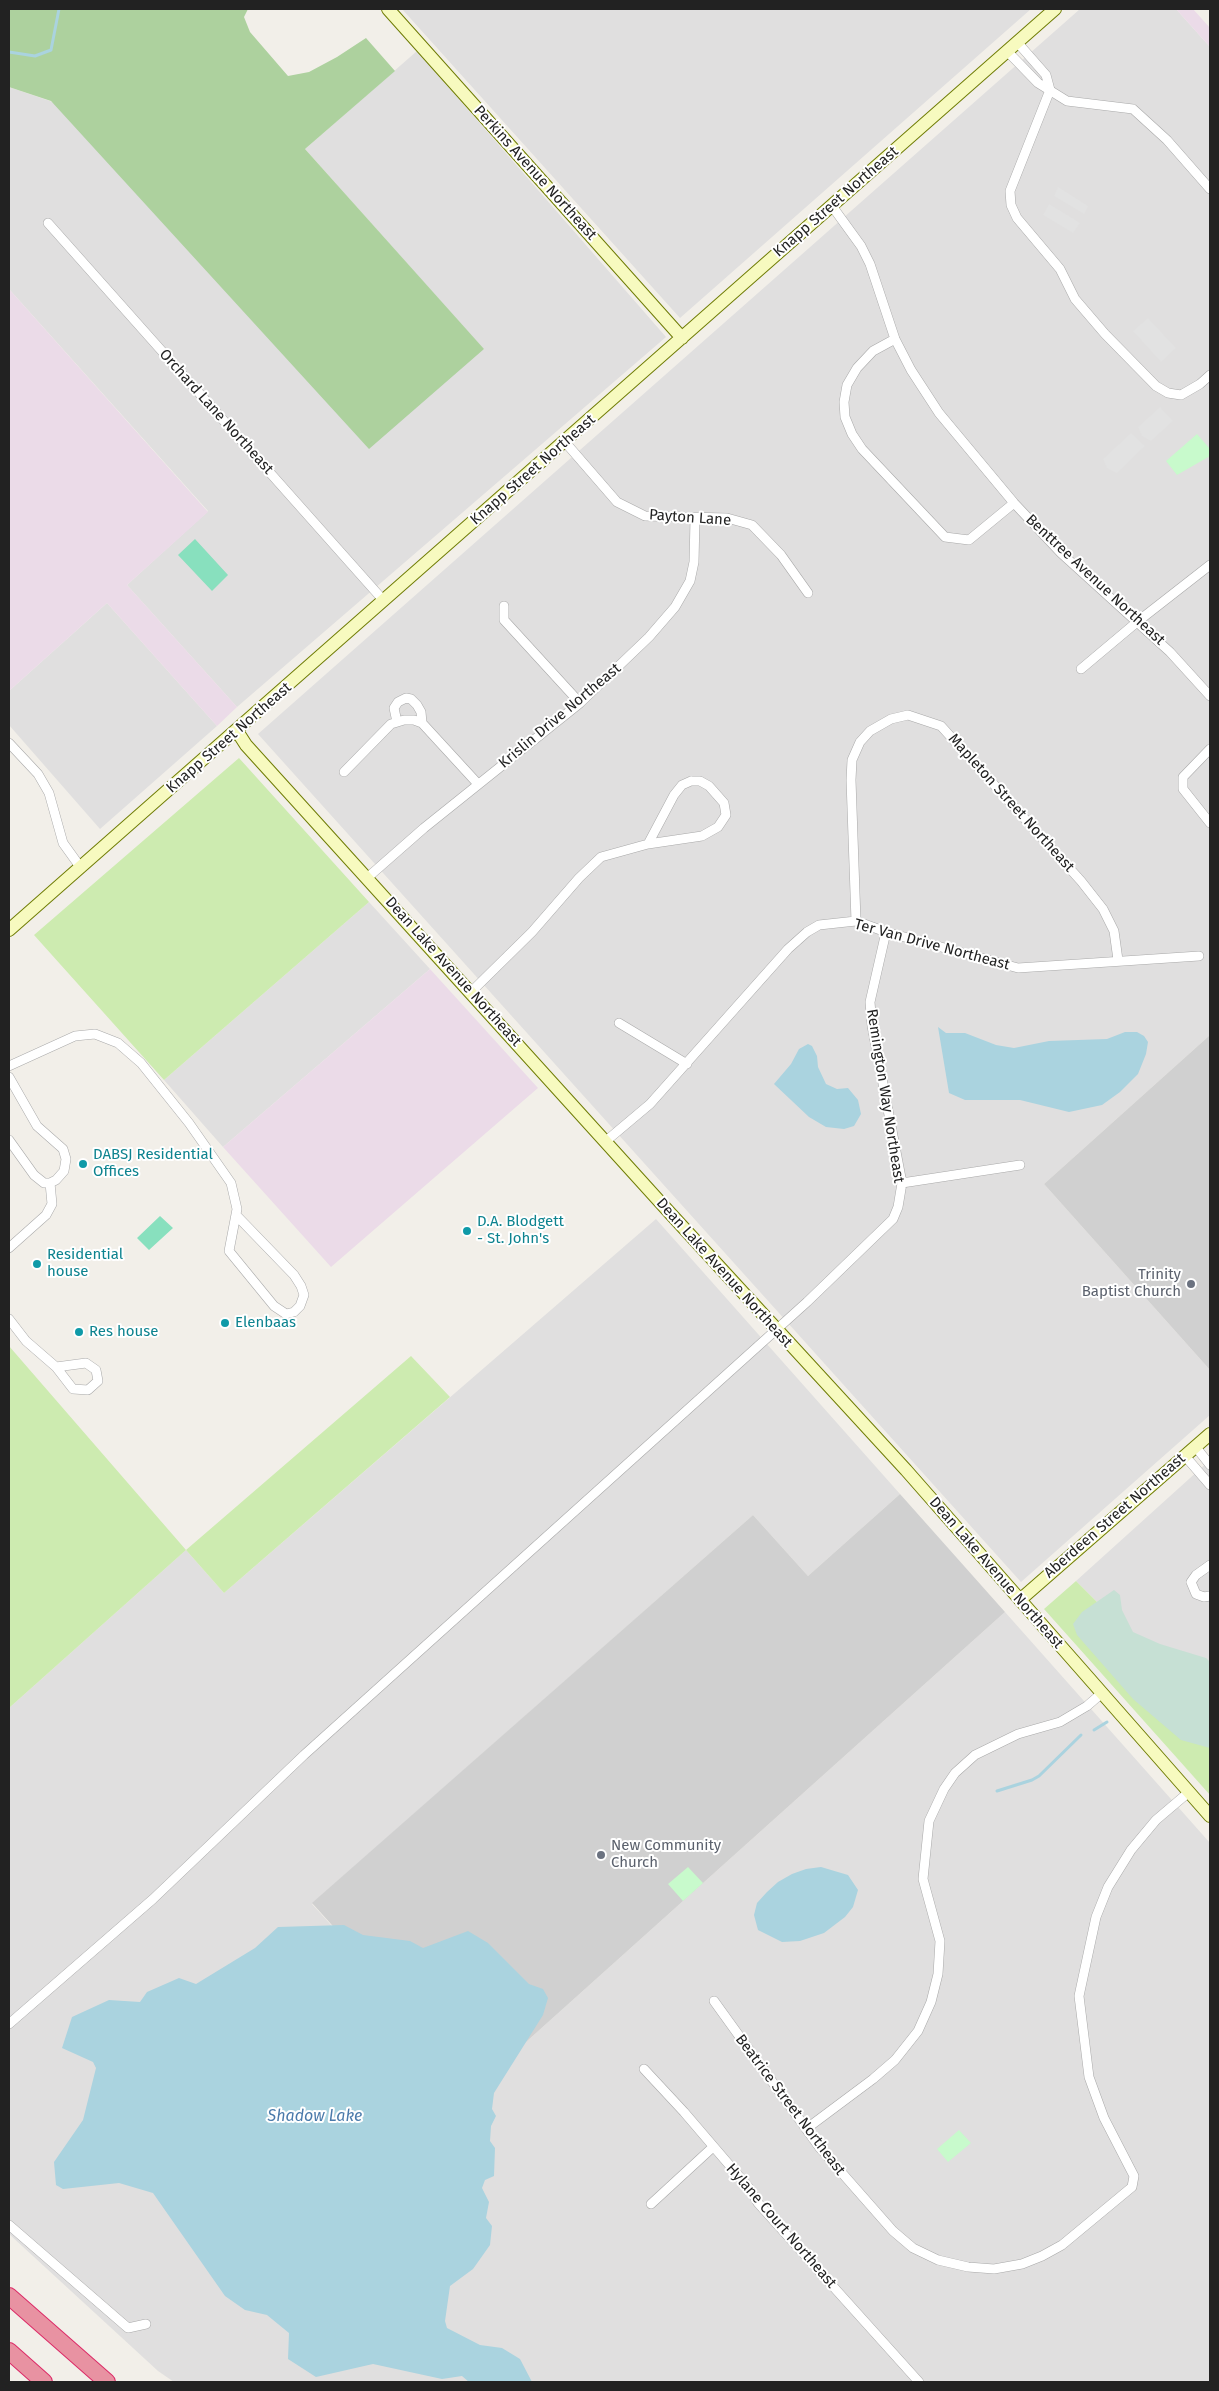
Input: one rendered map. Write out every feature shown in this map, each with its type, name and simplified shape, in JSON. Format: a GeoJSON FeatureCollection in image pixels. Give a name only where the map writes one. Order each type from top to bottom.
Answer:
{"type":"FeatureCollection","features":[{"type":"Feature","properties":{"kind":"highway"},"geometry":{"type":"LineString","coordinates":[[9,2296],[107,2382]]}},
{"type":"Feature","properties":{"kind":"highway"},"geometry":{"type":"LineString","coordinates":[[9,2351],[44,2382]]}},
{"type":"Feature","properties":{"kind":"main road","name":"Perkins Avenue Northeast"},"geometry":{"type":"LineString","coordinates":[[388,9],[682,338]]}},
{"type":"Feature","properties":{"kind":"main road","name":"Knapp Street Northeast"},"geometry":{"type":"LineString","coordinates":[[9,930],[1055,9]]}},
{"type":"Feature","properties":{"kind":"main road","name":"Dean Lake Avenue Northeast"},"geometry":{"type":"LineString","coordinates":[[237,731],[246,745],[775,1329],[906,1470],[1210,1816]]}},
{"type":"Feature","properties":{"kind":"main road","name":"Aberdeen Street Northeast"},"geometry":{"type":"LineString","coordinates":[[1020,1600],[1210,1434]]}},
{"type":"Feature","properties":{"kind":"street"},"geometry":{"type":"LineString","coordinates":[[1012,46],[1038,83],[1067,101],[1133,109],[1167,140],[1210,189]]}},
{"type":"Feature","properties":{"kind":"street"},"geometry":{"type":"LineString","coordinates":[[1012,46],[1046,76],[1050,90],[1010,191],[1011,205],[1017,218],[1060,269],[1075,299],[1105,334],[1156,386],[1168,393],[1180,395],[1210,375]]}},
{"type":"Feature","properties":{"kind":"street","name":"Benttree Avenue Northeast"},"geometry":{"type":"LineString","coordinates":[[832,206],[861,246],[870,264],[895,340],[939,412],[1014,503],[1061,553],[1170,652],[1210,696]]}},
{"type":"Feature","properties":{"kind":"street","name":"Orchard Lane Northeast"},"geometry":{"type":"LineString","coordinates":[[48,223],[384,601]]}},
{"type":"Feature","properties":{"kind":"street"},"geometry":{"type":"LineString","coordinates":[[895,340],[873,351],[857,368],[848,386],[844,402],[845,417],[852,434],[876,464],[944,537],[969,540],[1014,503]]}},
{"type":"Feature","properties":{"kind":"street","name":"Payton Lane"},"geometry":{"type":"LineString","coordinates":[[565,442],[616,502],[645,516],[695,519],[727,518],[752,525],[775,548],[808,593]]}},
{"type":"Feature","properties":{"kind":"street","name":"Krislin Drive Northeast"},"geometry":{"type":"LineString","coordinates":[[367,878],[478,784],[580,703],[649,637],[684,594],[690,581],[694,562],[695,519]]}},
{"type":"Feature","properties":{"kind":"street"},"geometry":{"type":"LineString","coordinates":[[1081,669],[1136,622],[1210,565]]}},
{"type":"Feature","properties":{"kind":"street"},"geometry":{"type":"LineString","coordinates":[[504,606],[504,620],[580,703]]}},
{"type":"Feature","properties":{"kind":"street"},"geometry":{"type":"LineString","coordinates":[[397,722],[394,708],[400,700],[406,698],[411,699],[417,705],[421,712],[422,723]]}},
{"type":"Feature","properties":{"kind":"street","name":"Mapleton Street Northeast"},"geometry":{"type":"LineString","coordinates":[[856,921],[852,760],[860,742],[870,732],[891,719],[908,715],[941,726],[1081,881],[1104,909],[1114,931],[1118,960]]}},
{"type":"Feature","properties":{"kind":"street"},"geometry":{"type":"LineString","coordinates":[[344,772],[386,729],[397,722],[414,720],[422,723],[478,784]]}},
{"type":"Feature","properties":{"kind":"street"},"geometry":{"type":"LineString","coordinates":[[9,743],[38,774],[49,794],[63,843],[81,868]]}},
{"type":"Feature","properties":{"kind":"street"},"geometry":{"type":"LineString","coordinates":[[1210,749],[1183,777],[1183,789],[1188,798],[1210,823]]}},
{"type":"Feature","properties":{"kind":"street"},"geometry":{"type":"LineString","coordinates":[[471,992],[532,932],[579,878],[601,857],[648,844],[702,836],[718,827],[726,815],[724,803],[700,780],[686,783],[674,795],[648,844]]}},
{"type":"Feature","properties":{"kind":"street","name":"Ter Van Drive Northeast"},"geometry":{"type":"LineString","coordinates":[[606,1141],[650,1104],[788,949],[807,932],[819,925],[856,921],[886,932],[1018,968],[1199,956]]}},
{"type":"Feature","properties":{"kind":"street","name":"Remington Way Northeast"},"geometry":{"type":"LineString","coordinates":[[9,2024],[153,1899],[304,1755],[456,1620],[775,1329],[814,1296],[893,1219],[898,1207],[902,1183],[872,1026],[870,1002],[886,932]]}},
{"type":"Feature","properties":{"kind":"street"},"geometry":{"type":"LineString","coordinates":[[619,1023],[687,1064]]}},
{"type":"Feature","properties":{"kind":"street"},"geometry":{"type":"LineString","coordinates":[[9,1066],[75,1036],[95,1034],[118,1042],[141,1063],[189,1123],[231,1182],[237,1209],[229,1251],[274,1306],[286,1314],[294,1312],[300,1306],[304,1295],[301,1286],[294,1275],[236,1216]]}},
{"type":"Feature","properties":{"kind":"street"},"geometry":{"type":"LineString","coordinates":[[9,1077],[37,1126],[58,1143],[66,1154],[64,1171],[56,1180],[50,1183],[44,1182],[34,1175],[9,1140]]}},
{"type":"Feature","properties":{"kind":"street"},"geometry":{"type":"LineString","coordinates":[[902,1183],[1020,1165]]}},
{"type":"Feature","properties":{"kind":"street"},"geometry":{"type":"LineString","coordinates":[[9,1248],[46,1215],[52,1204],[50,1183]]}},
{"type":"Feature","properties":{"kind":"street"},"geometry":{"type":"LineString","coordinates":[[9,1318],[26,1341],[56,1367],[73,1389],[88,1390],[98,1381],[96,1370],[86,1363],[56,1367]]}},
{"type":"Feature","properties":{"kind":"street"},"geometry":{"type":"LineString","coordinates":[[1195,1446],[1210,1465]]}},
{"type":"Feature","properties":{"kind":"street"},"geometry":{"type":"LineString","coordinates":[[1184,1456],[1210,1485]]}},
{"type":"Feature","properties":{"kind":"street"},"geometry":{"type":"LineString","coordinates":[[1210,1566],[1196,1575],[1192,1587],[1200,1596],[1210,1596]]}},
{"type":"Feature","properties":{"kind":"street"},"geometry":{"type":"LineString","coordinates":[[806,2130],[874,2079],[895,2060],[918,2031],[931,2002],[938,1974],[940,1941],[923,1879],[929,1821],[944,1789],[955,1773],[975,1755],[1018,1734],[1060,1722],[1087,1706],[1102,1693]]}},
{"type":"Feature","properties":{"kind":"street","name":"Beatrice Street Northeast"},"geometry":{"type":"LineString","coordinates":[[714,2001],[806,2130],[892,2231],[913,2248],[938,2260],[968,2267],[994,2269],[1022,2264],[1042,2256],[1062,2245],[1132,2187],[1134,2176],[1104,2118],[1089,2077],[1079,1996],[1096,1917],[1108,1887],[1132,1850],[1150,1828],[1189,1792]]}},
{"type":"Feature","properties":{"kind":"street","name":"Hylane Court Northeast"},"geometry":{"type":"LineString","coordinates":[[644,2069],[749,2188],[758,2204],[919,2382]]}},
{"type":"Feature","properties":{"kind":"street"},"geometry":{"type":"LineString","coordinates":[[651,2204],[714,2147]]}},
{"type":"Feature","properties":{"kind":"street"},"geometry":{"type":"LineString","coordinates":[[9,2225],[128,2328],[146,2324]]}},
{"type":"Feature","properties":{"kind":"shaded area"},"geometry":{"type":"Polygon","coordinates":[[[402,9],[1031,9],[680,318],[402,9]]]}},
{"type":"Feature","properties":{"kind":"shaded area"},"geometry":{"type":"Polygon","coordinates":[[[1080,9],[1176,9],[1210,47],[1210,1035],[1044,1184],[1210,1370],[1210,1415],[1021,1582],[258,734],[1080,9]]]}},
{"type":"Feature","properties":{"kind":"shaded area"},"geometry":{"type":"Polygon","coordinates":[[[1176,9],[1193,9],[1210,28],[1210,47],[1176,9]]]}},
{"type":"Feature","properties":{"kind":"shaded area"},"geometry":{"type":"Polygon","coordinates":[[[417,51],[666,337],[237,707],[127,585],[208,511],[9,289],[9,87],[50,101],[484,350],[305,149],[417,51]]]}},
{"type":"Feature","properties":{"kind":"shaded area"},"geometry":{"type":"Polygon","coordinates":[[[1058,187],[1088,206],[1084,214],[1054,196],[1058,187]]]}},
{"type":"Feature","properties":{"kind":"shaded area"},"geometry":{"type":"Polygon","coordinates":[[[1049,204],[1080,223],[1073,233],[1043,215],[1049,204]]]}},
{"type":"Feature","properties":{"kind":"shaded area"},"geometry":{"type":"Polygon","coordinates":[[[9,289],[208,512],[127,585],[237,707],[217,726],[107,603],[9,691],[9,289]]]}},
{"type":"Feature","properties":{"kind":"shaded area"},"geometry":{"type":"Polygon","coordinates":[[[1148,318],[1176,348],[1161,362],[1133,331],[1148,318]]]}},
{"type":"Feature","properties":{"kind":"shaded area"},"geometry":{"type":"Polygon","coordinates":[[[1160,407],[1173,421],[1151,441],[1142,436],[1138,427],[1160,407]]]}},
{"type":"Feature","properties":{"kind":"shaded area"},"geometry":{"type":"Polygon","coordinates":[[[1131,433],[1145,446],[1117,473],[1107,468],[1103,459],[1131,433]]]}},
{"type":"Feature","properties":{"kind":"shaded area"},"geometry":{"type":"Polygon","coordinates":[[[107,603],[217,726],[100,829],[9,725],[9,691],[107,603]]]}},
{"type":"Feature","properties":{"kind":"shaded area"},"geometry":{"type":"Polygon","coordinates":[[[369,902],[430,969],[223,1147],[164,1080],[369,902]]]}},
{"type":"Feature","properties":{"kind":"shaded area"},"geometry":{"type":"Polygon","coordinates":[[[430,969],[538,1088],[331,1267],[223,1147],[430,969]]]}},
{"type":"Feature","properties":{"kind":"shaded area","name":"Trinity Baptist Church"},"geometry":{"type":"Polygon","coordinates":[[[1210,1035],[1210,1370],[1044,1184],[1210,1035]]]}},
{"type":"Feature","properties":{"kind":"shaded area"},"geometry":{"type":"Polygon","coordinates":[[[656,1219],[900,1494],[808,1576],[753,1515],[312,1904],[477,2086],[1005,1612],[1210,1843],[1210,2382],[174,2382],[158,2371],[9,2234],[9,1708],[186,1550],[224,1593],[656,1219]]]}},
{"type":"Feature","properties":{"kind":"shaded area"},"geometry":{"type":"Polygon","coordinates":[[[1210,1460],[1210,1679],[1168,1673],[1076,1581],[1210,1460]]]}},
{"type":"Feature","properties":{"kind":"shaded area","name":"New Community Church"},"geometry":{"type":"Polygon","coordinates":[[[900,1494],[1005,1612],[477,2086],[312,1903],[753,1515],[808,1576],[900,1494]]]}},
{"type":"Feature","properties":{"kind":"green space"},"geometry":{"type":"Polygon","coordinates":[[[9,9],[248,9],[244,17],[250,32],[288,76],[309,72],[366,38],[395,71],[305,149],[484,349],[369,449],[51,101],[9,87],[9,9]]]}},
{"type":"Feature","properties":{"kind":"green space"},"geometry":{"type":"Polygon","coordinates":[[[1197,434],[1210,449],[1210,456],[1177,475],[1166,461],[1197,434]]]}},
{"type":"Feature","properties":{"kind":"green space"},"geometry":{"type":"Polygon","coordinates":[[[195,539],[228,575],[212,591],[178,555],[195,539]]]}},
{"type":"Feature","properties":{"kind":"green space"},"geometry":{"type":"Polygon","coordinates":[[[239,758],[369,902],[164,1080],[34,935],[239,758]]]}},
{"type":"Feature","properties":{"kind":"green space"},"geometry":{"type":"Polygon","coordinates":[[[160,1216],[173,1228],[149,1250],[137,1238],[160,1216]]]}},
{"type":"Feature","properties":{"kind":"green space"},"geometry":{"type":"Polygon","coordinates":[[[9,1346],[186,1550],[9,1708],[9,1346]]]}},
{"type":"Feature","properties":{"kind":"green space"},"geometry":{"type":"Polygon","coordinates":[[[411,1356],[450,1397],[224,1593],[186,1550],[411,1356]]]}},
{"type":"Feature","properties":{"kind":"green space"},"geometry":{"type":"Polygon","coordinates":[[[1076,1581],[1168,1673],[1210,1679],[1210,1795],[1044,1609],[1076,1581]]]}},
{"type":"Feature","properties":{"kind":"green space"},"geometry":{"type":"Polygon","coordinates":[[[1114,1590],[1120,1595],[1122,1610],[1133,1632],[1160,1644],[1206,1658],[1210,1662],[1210,1748],[1181,1740],[1133,1699],[1077,1635],[1073,1624],[1082,1612],[1114,1590]]]}},
{"type":"Feature","properties":{"kind":"green space"},"geometry":{"type":"Polygon","coordinates":[[[688,1867],[703,1883],[683,1901],[668,1884],[688,1867]]]}},
{"type":"Feature","properties":{"kind":"green space"},"geometry":{"type":"Polygon","coordinates":[[[959,2130],[971,2143],[948,2162],[937,2149],[959,2130]]]}},
{"type":"Feature","properties":{"kind":"water"},"geometry":{"type":"Polygon","coordinates":[[[938,1027],[946,1033],[965,1033],[996,1045],[1014,1048],[1049,1041],[1107,1039],[1125,1032],[1137,1032],[1144,1036],[1148,1042],[1146,1054],[1138,1074],[1120,1092],[1102,1105],[1069,1112],[1020,1100],[965,1100],[949,1093],[938,1027]]]}},
{"type":"Feature","properties":{"kind":"water"},"geometry":{"type":"Polygon","coordinates":[[[808,1044],[812,1046],[817,1056],[818,1067],[826,1084],[837,1089],[848,1088],[858,1100],[861,1114],[854,1126],[844,1129],[826,1127],[809,1117],[774,1084],[791,1064],[799,1049],[808,1044]]]}},
{"type":"Feature","properties":{"kind":"water"},"geometry":{"type":"Polygon","coordinates":[[[821,1867],[848,1875],[858,1890],[853,1907],[845,1917],[824,1933],[800,1941],[782,1942],[758,1930],[754,1915],[757,1903],[767,1892],[778,1882],[792,1874],[806,1869],[821,1867]]]}},
{"type":"Feature","properties":{"kind":"water","name":"Shadow Lake"},"geometry":{"type":"Polygon","coordinates":[[[344,1925],[363,1935],[410,1941],[423,1948],[468,1931],[488,1943],[529,1984],[543,1989],[548,1998],[543,2015],[494,2093],[492,2109],[496,2116],[491,2126],[490,2141],[495,2148],[494,2176],[485,2180],[482,2188],[489,2202],[486,2218],[492,2226],[490,2245],[473,2269],[450,2286],[445,2321],[447,2328],[480,2345],[502,2348],[520,2359],[532,2382],[469,2382],[462,2376],[442,2379],[373,2364],[316,2377],[288,2359],[289,2333],[267,2315],[245,2310],[225,2296],[153,2193],[119,2183],[63,2189],[56,2185],[54,2162],[83,2120],[96,2068],[93,2062],[62,2048],[72,2017],[109,2000],[140,2002],[147,1992],[179,1978],[196,1984],[255,1948],[278,1927],[344,1925]]]}},
{"type":"Feature","properties":{"kind":"waterway"},"geometry":{"type":"LineString","coordinates":[[9,52],[35,56],[51,50],[59,9]]}},
{"type":"Feature","properties":{"kind":"waterway"},"geometry":{"type":"LineString","coordinates":[[1094,1730],[1107,1722]]}},
{"type":"Feature","properties":{"kind":"waterway"},"geometry":{"type":"LineString","coordinates":[[997,1791],[1039,1776],[1081,1735]]}},
{"type":"Feature","properties":{"kind":"place","name":"DABSJ Residential Offices"},"geometry":{"type":"Point","coordinates":[83,1164]}},
{"type":"Feature","properties":{"kind":"place","name":"D.A. Blodgett - St. John's"},"geometry":{"type":"Point","coordinates":[467,1231]}},
{"type":"Feature","properties":{"kind":"place","name":"Residential house"},"geometry":{"type":"Point","coordinates":[37,1264]}},
{"type":"Feature","properties":{"kind":"place","name":"Trinity Baptist Church"},"geometry":{"type":"Point","coordinates":[1191,1284]}},
{"type":"Feature","properties":{"kind":"place","name":"Elenbaas"},"geometry":{"type":"Point","coordinates":[225,1323]}},
{"type":"Feature","properties":{"kind":"place","name":"Res house"},"geometry":{"type":"Point","coordinates":[79,1332]}},
{"type":"Feature","properties":{"kind":"place","name":"New Community Church"},"geometry":{"type":"Point","coordinates":[601,1855]}}]}
